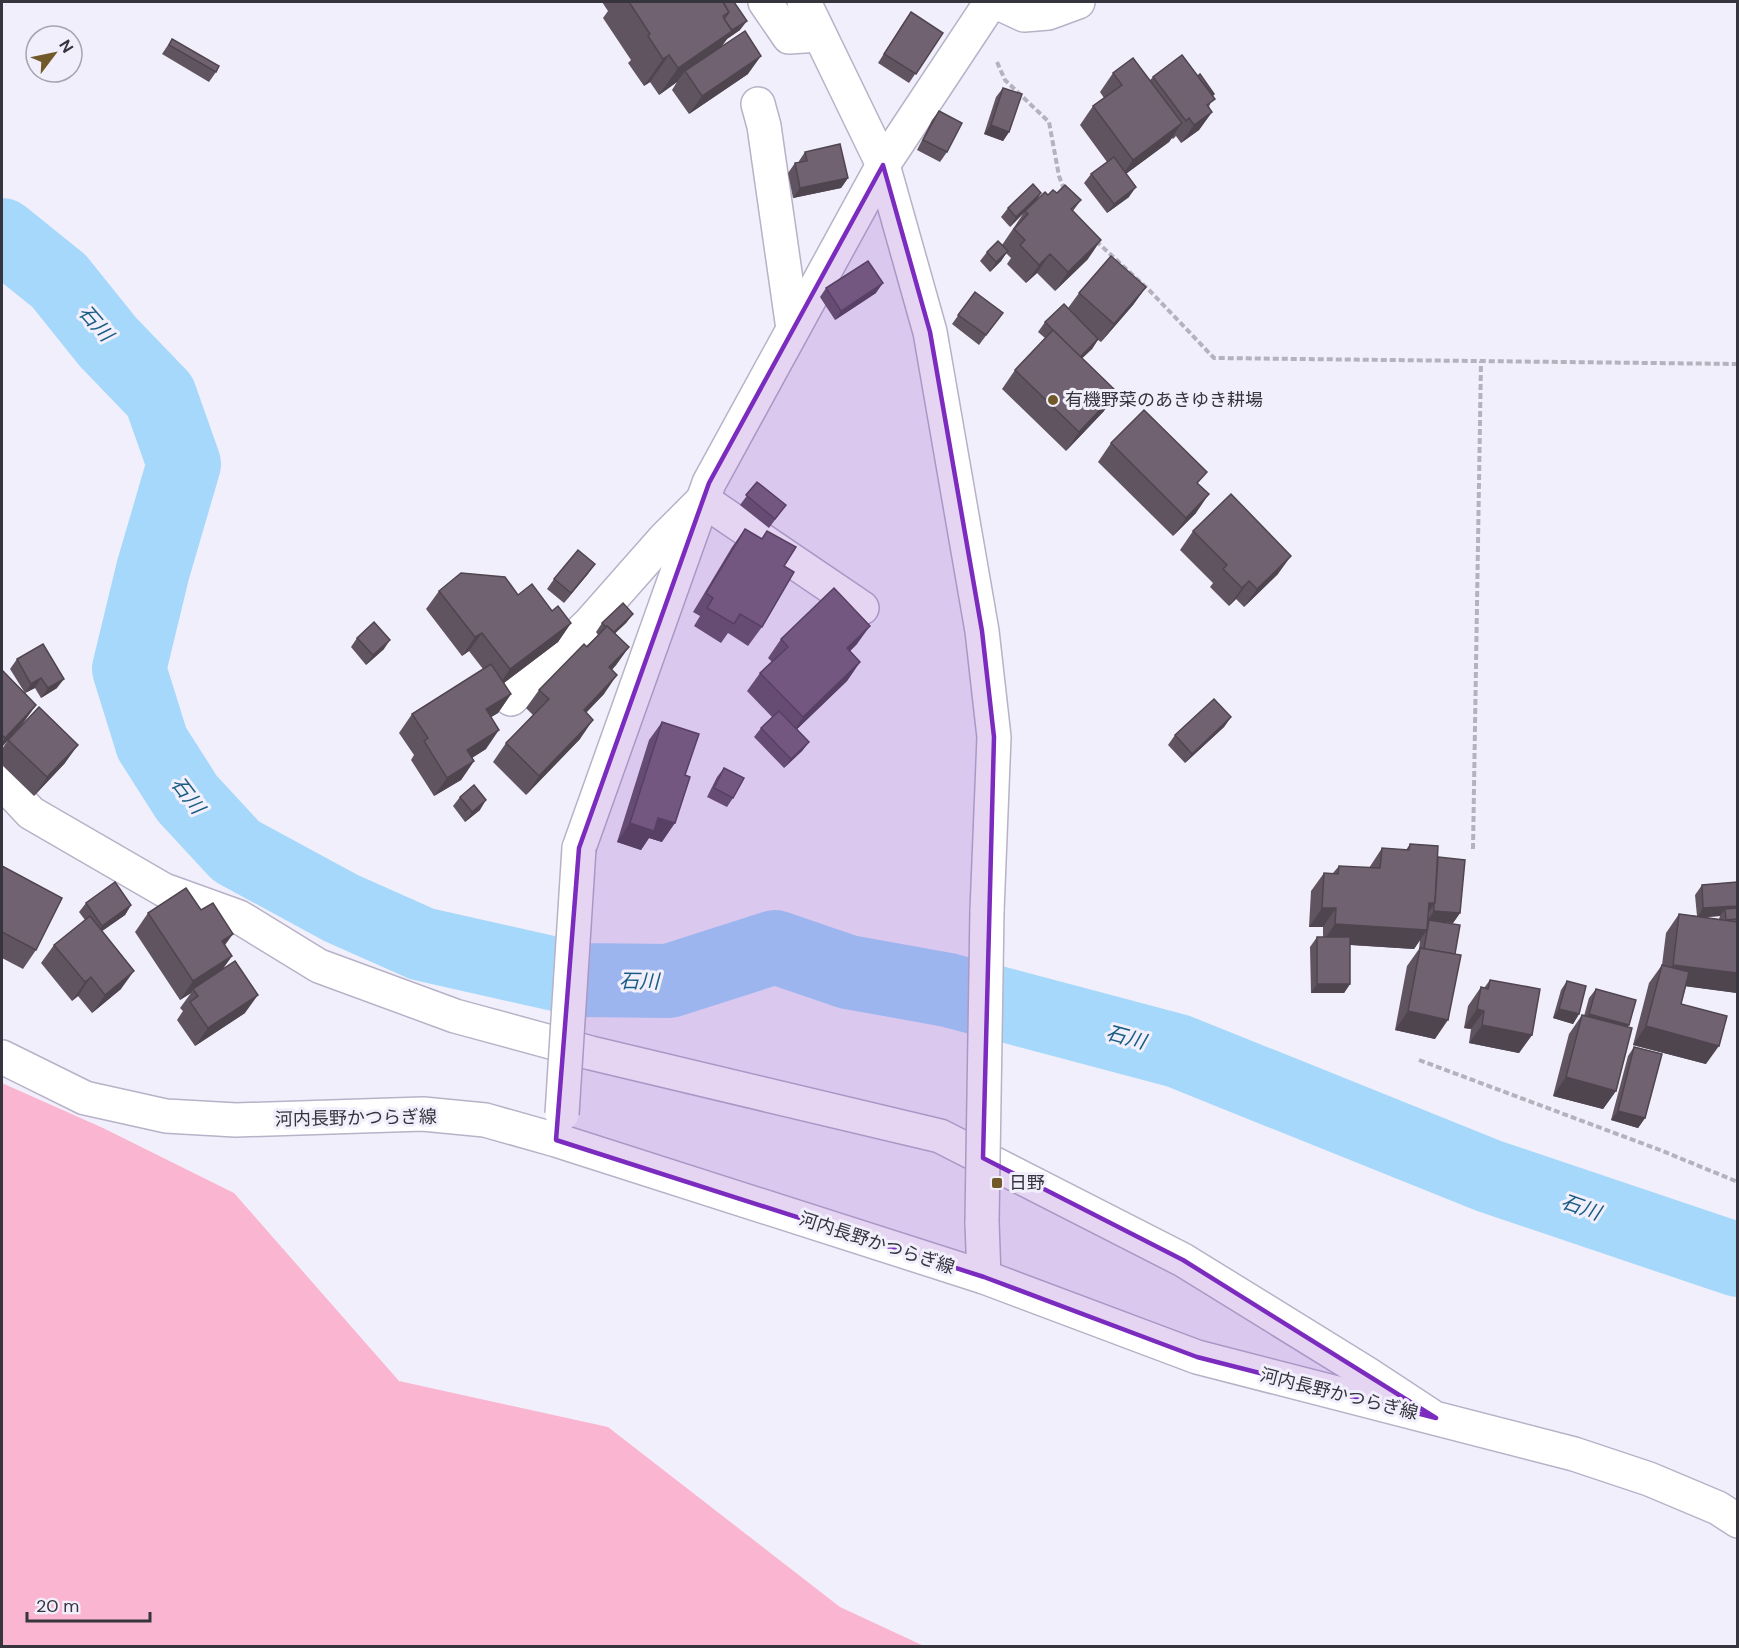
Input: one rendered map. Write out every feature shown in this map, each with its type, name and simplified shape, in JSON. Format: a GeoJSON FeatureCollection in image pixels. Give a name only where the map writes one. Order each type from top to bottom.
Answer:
{"type":"FeatureCollection","features":[{"type":"Feature","properties":{"kind":"street"},"geometry":{"type":"LineString","coordinates":[[765,2],[789,37],[819,35]]}},
{"type":"Feature","properties":{"kind":"street"},"geometry":{"type":"LineString","coordinates":[[804,2],[883,165],[930,332],[982,631],[994,736],[987,911],[982,1222],[984,1278]]}},
{"type":"Feature","properties":{"kind":"street"},"geometry":{"type":"LineString","coordinates":[[559,1127],[579,848],[709,483],[883,165],[988,8],[1024,15],[1048,13],[1078,2]]}},
{"type":"Feature","properties":{"kind":"street"},"geometry":{"type":"LineString","coordinates":[[758,104],[764,126],[793,329]]}},
{"type":"Feature","properties":{"kind":"street"},"geometry":{"type":"LineString","coordinates":[[703,500],[862,608]]}},
{"type":"Feature","properties":{"kind":"street"},"geometry":{"type":"LineString","coordinates":[[511,699],[590,623],[665,538],[703,500]]}},
{"type":"Feature","properties":{"kind":"street"},"geometry":{"type":"LineString","coordinates":[[2,782],[31,813],[164,890],[238,917],[319,966],[466,1019],[591,1053],[940,1136],[1183,1260],[1436,1418]]}},
{"type":"Feature","properties":{"kind":"street","name":"河内長野かつらぎ線"},"geometry":{"type":"LineString","coordinates":[[2,1058],[85,1098],[166,1116],[236,1120],[423,1114],[559,1127],[984,1278],[1197,1358],[1575,1454],[1649,1479],[1718,1508],[1737,1521]]}},
{"type":"Feature","properties":{"kind":"path"},"geometry":{"type":"LineString","coordinates":[[988,8],[1005,80],[1049,122],[1059,176],[1068,198]]}},
{"type":"Feature","properties":{"kind":"path"},"geometry":{"type":"LineString","coordinates":[[1089,234],[1149,290],[1215,358],[1737,364]]}},
{"type":"Feature","properties":{"kind":"path"},"geometry":{"type":"LineString","coordinates":[[1473,849],[1481,361]]}},
{"type":"Feature","properties":{"kind":"path"},"geometry":{"type":"LineString","coordinates":[[1419,1059],[1660,1150],[1737,1182]]}},
{"type":"Feature","properties":{"kind":"highlighted area"},"geometry":{"type":"Polygon","coordinates":[[[883,165],[930,332],[982,631],[994,737],[983,1158],[1183,1260],[1436,1418],[1197,1357],[984,1277],[556,1140],[579,848],[709,483],[883,165]]]}},
{"type":"Feature","properties":{"kind":"shaded area"},"geometry":{"type":"Polygon","coordinates":[[[2,1083],[103,1128],[234,1193],[399,1381],[608,1427],[840,1607],[924,1646],[2,1646],[2,1083]]]}},
{"type":"Feature","properties":{"kind":"building"},"geometry":{"type":"Polygon","coordinates":[[[629,2],[723,2],[729,12],[723,16],[732,31],[678,68],[669,55],[663,59],[629,2]]]}},
{"type":"Feature","properties":{"kind":"building"},"geometry":{"type":"Polygon","coordinates":[[[723,2],[734,2],[747,21],[732,30],[724,19],[729,12],[723,2]]]}},
{"type":"Feature","properties":{"kind":"building"},"geometry":{"type":"Polygon","coordinates":[[[911,12],[943,33],[916,74],[884,54],[911,12]]]}},
{"type":"Feature","properties":{"kind":"building"},"geometry":{"type":"Polygon","coordinates":[[[745,31],[761,56],[702,96],[685,71],[745,31]]]}},
{"type":"Feature","properties":{"kind":"building"},"geometry":{"type":"Polygon","coordinates":[[[172,39],[219,66],[216,72],[169,45],[172,39]]]}},
{"type":"Feature","properties":{"kind":"building"},"geometry":{"type":"Polygon","coordinates":[[[1182,55],[1215,99],[1207,105],[1212,112],[1194,125],[1189,118],[1186,121],[1153,77],[1182,55]]]}},
{"type":"Feature","properties":{"kind":"building"},"geometry":{"type":"Polygon","coordinates":[[[1133,58],[1182,123],[1133,160],[1093,106],[1122,85],[1113,73],[1133,58]]]}},
{"type":"Feature","properties":{"kind":"building"},"geometry":{"type":"Polygon","coordinates":[[[1200,74],[1214,94],[1213,95],[1198,76],[1200,74]]]}},
{"type":"Feature","properties":{"kind":"building"},"geometry":{"type":"Polygon","coordinates":[[[1003,88],[1022,94],[1009,132],[991,125],[1003,88]]]}},
{"type":"Feature","properties":{"kind":"building"},"geometry":{"type":"Polygon","coordinates":[[[939,111],[962,123],[947,152],[923,140],[939,111]]]}},
{"type":"Feature","properties":{"kind":"building"},"geometry":{"type":"Polygon","coordinates":[[[840,144],[848,178],[800,188],[795,163],[807,161],[805,152],[840,144]]]}},
{"type":"Feature","properties":{"kind":"building"},"geometry":{"type":"Polygon","coordinates":[[[1114,157],[1136,187],[1114,204],[1091,174],[1114,157]]]}},
{"type":"Feature","properties":{"kind":"building"},"geometry":{"type":"Polygon","coordinates":[[[1033,184],[1041,193],[1016,217],[1008,208],[1033,184]]]}},
{"type":"Feature","properties":{"kind":"building"},"geometry":{"type":"Polygon","coordinates":[[[1065,185],[1081,200],[1071,209],[1101,240],[1068,272],[1050,254],[1039,265],[1020,245],[1025,240],[1014,229],[1028,214],[1025,211],[1045,192],[1048,195],[1053,190],[1057,193],[1065,185]]]}},
{"type":"Feature","properties":{"kind":"building"},"geometry":{"type":"Polygon","coordinates":[[[998,241],[1008,251],[996,262],[987,252],[998,241]]]}},
{"type":"Feature","properties":{"kind":"building"},"geometry":{"type":"Polygon","coordinates":[[[1111,256],[1146,287],[1114,324],[1079,293],[1111,256]]]}},
{"type":"Feature","properties":{"kind":"building"},"geometry":{"type":"Polygon","coordinates":[[[868,261],[883,283],[841,311],[826,288],[868,261]]]}},
{"type":"Feature","properties":{"kind":"building"},"geometry":{"type":"Polygon","coordinates":[[[975,292],[1003,313],[986,335],[958,315],[975,292]]]}},
{"type":"Feature","properties":{"kind":"building"},"geometry":{"type":"Polygon","coordinates":[[[1064,304],[1098,339],[1080,357],[1045,322],[1064,304]]]}},
{"type":"Feature","properties":{"kind":"building"},"geometry":{"type":"Polygon","coordinates":[[[1053,330],[1117,392],[1079,432],[1015,370],[1053,330]]]}},
{"type":"Feature","properties":{"kind":"building"},"geometry":{"type":"Polygon","coordinates":[[[1144,410],[1207,472],[1197,483],[1209,494],[1186,518],[1111,443],[1144,410]]]}},
{"type":"Feature","properties":{"kind":"building"},"geometry":{"type":"Polygon","coordinates":[[[757,482],[786,505],[775,519],[746,495],[757,482]]]}},
{"type":"Feature","properties":{"kind":"building"},"geometry":{"type":"Polygon","coordinates":[[[1231,494],[1291,556],[1257,589],[1249,581],[1242,588],[1223,569],[1227,565],[1193,531],[1231,494]]]}},
{"type":"Feature","properties":{"kind":"building"},"geometry":{"type":"Polygon","coordinates":[[[745,529],[762,539],[767,531],[796,547],[784,566],[794,572],[762,627],[740,614],[734,624],[707,608],[713,598],[706,593],[745,529]]]}},
{"type":"Feature","properties":{"kind":"building"},"geometry":{"type":"Polygon","coordinates":[[[578,550],[595,564],[571,593],[554,579],[578,550]]]}},
{"type":"Feature","properties":{"kind":"building"},"geometry":{"type":"Polygon","coordinates":[[[461,573],[505,577],[518,595],[532,584],[552,611],[558,606],[571,623],[510,669],[482,633],[475,637],[439,591],[461,573]]]}},
{"type":"Feature","properties":{"kind":"building"},"geometry":{"type":"Polygon","coordinates":[[[834,588],[870,626],[847,648],[860,662],[803,717],[760,673],[788,647],[781,639],[834,588]]]}},
{"type":"Feature","properties":{"kind":"building"},"geometry":{"type":"Polygon","coordinates":[[[623,603],[633,614],[614,632],[602,623],[623,603]]]}},
{"type":"Feature","properties":{"kind":"building"},"geometry":{"type":"Polygon","coordinates":[[[374,622],[390,640],[373,655],[357,638],[374,622]]]}},
{"type":"Feature","properties":{"kind":"building"},"geometry":{"type":"Polygon","coordinates":[[[607,626],[629,647],[609,667],[617,675],[584,710],[593,720],[539,776],[506,743],[549,699],[539,690],[584,644],[587,647],[607,626]]]}},
{"type":"Feature","properties":{"kind":"building"},"geometry":{"type":"Polygon","coordinates":[[[43,644],[64,679],[48,688],[41,678],[31,684],[17,659],[43,644]]]}},
{"type":"Feature","properties":{"kind":"building"},"geometry":{"type":"Polygon","coordinates":[[[491,664],[511,694],[486,709],[499,730],[467,750],[474,761],[447,778],[424,741],[428,738],[412,714],[491,664]]]}},
{"type":"Feature","properties":{"kind":"building"},"geometry":{"type":"Polygon","coordinates":[[[2,670],[36,705],[5,738],[2,735],[2,670]]]}},
{"type":"Feature","properties":{"kind":"building"},"geometry":{"type":"Polygon","coordinates":[[[1214,699],[1231,717],[1192,754],[1175,735],[1214,699]]]}},
{"type":"Feature","properties":{"kind":"building"},"geometry":{"type":"Polygon","coordinates":[[[39,707],[78,745],[47,777],[8,740],[39,707]]]}},
{"type":"Feature","properties":{"kind":"building"},"geometry":{"type":"Polygon","coordinates":[[[779,711],[809,742],[791,759],[761,728],[779,711]]]}},
{"type":"Feature","properties":{"kind":"building"},"geometry":{"type":"Polygon","coordinates":[[[662,722],[699,734],[685,775],[690,777],[675,823],[658,818],[654,831],[630,823],[662,722]]]}},
{"type":"Feature","properties":{"kind":"building"},"geometry":{"type":"Polygon","coordinates":[[[724,768],[744,778],[733,798],[714,788],[724,768]]]}},
{"type":"Feature","properties":{"kind":"building"},"geometry":{"type":"Polygon","coordinates":[[[474,785],[486,800],[472,812],[460,797],[474,785]]]}},
{"type":"Feature","properties":{"kind":"building"},"geometry":{"type":"Polygon","coordinates":[[[1410,844],[1438,846],[1435,903],[1429,903],[1427,930],[1335,924],[1336,908],[1322,908],[1324,873],[1338,874],[1339,866],[1380,868],[1382,848],[1409,850],[1410,844]]]}},
{"type":"Feature","properties":{"kind":"building"},"geometry":{"type":"Polygon","coordinates":[[[1438,857],[1465,860],[1460,913],[1434,911],[1438,857]]]}},
{"type":"Feature","properties":{"kind":"building"},"geometry":{"type":"Polygon","coordinates":[[[2,866],[62,898],[36,950],[2,932],[2,866]]]}},
{"type":"Feature","properties":{"kind":"building"},"geometry":{"type":"Polygon","coordinates":[[[115,882],[131,905],[102,926],[86,903],[115,882]]]}},
{"type":"Feature","properties":{"kind":"building"},"geometry":{"type":"Polygon","coordinates":[[[1737,882],[1737,906],[1703,908],[1702,885],[1737,882]]]}},
{"type":"Feature","properties":{"kind":"building"},"geometry":{"type":"Polygon","coordinates":[[[186,888],[201,910],[213,903],[233,934],[222,941],[232,956],[193,981],[148,913],[186,888]]]}},
{"type":"Feature","properties":{"kind":"building"},"geometry":{"type":"Polygon","coordinates":[[[1737,908],[1737,919],[1726,920],[1725,909],[1737,908]]]}},
{"type":"Feature","properties":{"kind":"building"},"geometry":{"type":"Polygon","coordinates":[[[1679,914],[1737,922],[1737,973],[1673,965],[1679,914]]]}},
{"type":"Feature","properties":{"kind":"building"},"geometry":{"type":"Polygon","coordinates":[[[90,916],[134,971],[105,995],[91,977],[85,982],[54,945],[90,916]]]}},
{"type":"Feature","properties":{"kind":"building"},"geometry":{"type":"Polygon","coordinates":[[[1429,920],[1460,925],[1455,954],[1424,949],[1429,920]]]}},
{"type":"Feature","properties":{"kind":"building"},"geometry":{"type":"Polygon","coordinates":[[[1317,937],[1350,937],[1350,984],[1317,984],[1317,937]]]}},
{"type":"Feature","properties":{"kind":"building"},"geometry":{"type":"Polygon","coordinates":[[[1420,948],[1461,955],[1448,1020],[1408,1011],[1420,948]]]}},
{"type":"Feature","properties":{"kind":"building"},"geometry":{"type":"Polygon","coordinates":[[[235,961],[258,995],[208,1028],[190,1002],[198,996],[193,989],[235,961]]]}},
{"type":"Feature","properties":{"kind":"building"},"geometry":{"type":"Polygon","coordinates":[[[1662,965],[1689,972],[1681,1004],[1727,1016],[1719,1046],[1646,1026],[1662,965]]]}},
{"type":"Feature","properties":{"kind":"building"},"geometry":{"type":"Polygon","coordinates":[[[1490,980],[1540,989],[1532,1035],[1482,1025],[1484,1011],[1477,1009],[1481,987],[1488,989],[1490,980]]]}},
{"type":"Feature","properties":{"kind":"building"},"geometry":{"type":"Polygon","coordinates":[[[1567,981],[1586,986],[1579,1014],[1559,1009],[1567,981]]]}},
{"type":"Feature","properties":{"kind":"building"},"geometry":{"type":"Polygon","coordinates":[[[1596,989],[1636,1000],[1629,1025],[1589,1014],[1596,989]]]}},
{"type":"Feature","properties":{"kind":"building"},"geometry":{"type":"Polygon","coordinates":[[[1582,1015],[1632,1028],[1616,1091],[1566,1077],[1582,1015]]]}},
{"type":"Feature","properties":{"kind":"building"},"geometry":{"type":"Polygon","coordinates":[[[1634,1047],[1662,1054],[1645,1118],[1618,1111],[1634,1047]]]}},
{"type":"Feature","properties":{"kind":"waterway","name":"石川"},"geometry":{"type":"LineString","coordinates":[[2,235],[59,281],[108,342],[160,396],[184,464],[153,570],[129,669],[152,743],[187,798],[236,851],[341,908],[422,944],[582,980],[669,981],[775,947],[848,972],[948,990],[1178,1051],[1489,1176],[1738,1260]]}},
{"type":"Feature","properties":{"kind":"place","name":"有機野菜のあきゆき耕場"},"geometry":{"type":"Point","coordinates":[1053,400]}},
{"type":"Feature","properties":{"kind":"place","name":"日野"},"geometry":{"type":"Point","coordinates":[997,1183]}}]}
